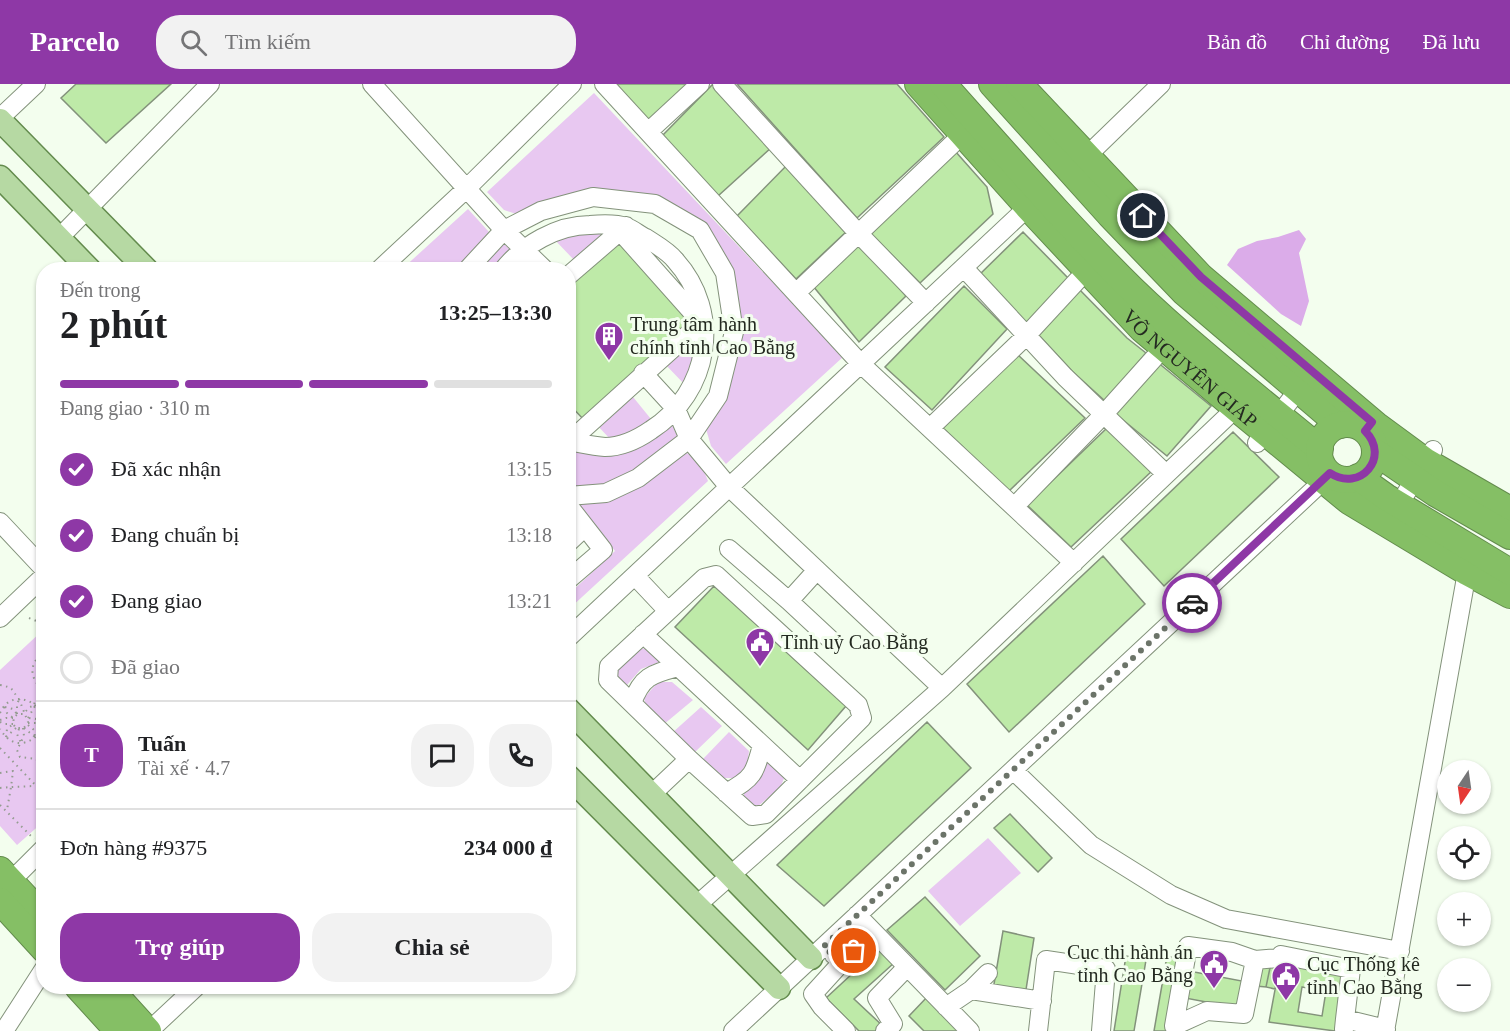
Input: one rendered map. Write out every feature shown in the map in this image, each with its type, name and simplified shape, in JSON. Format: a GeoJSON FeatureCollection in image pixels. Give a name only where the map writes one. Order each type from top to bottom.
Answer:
{"type":"FeatureCollection","features":[{"type":"Feature","properties":{"kind":"highway","name":"VÕ NGUYÊN GIÁP"},"geometry":{"type":"LineString","coordinates":[[918,84],[963,134],[1151,307],[1267,430],[1320,449],[1327,476]]}},
{"type":"Feature","properties":{"kind":"highway","name":"VÕ NGUYÊN GIÁP"},"geometry":{"type":"LineString","coordinates":[[943,84],[1087,270],[1142,329],[1236,408],[1327,476],[1349,501],[1472,563],[1510,572]]}},
{"type":"Feature","properties":{"kind":"highway"},"geometry":{"type":"LineString","coordinates":[[992,84],[1150,258],[1184,292],[1310,375],[1340,425]]}},
{"type":"Feature","properties":{"kind":"highway"},"geometry":{"type":"LineString","coordinates":[[1019,84],[1201,277],[1310,375],[1371,435],[1370,468],[1358,477]]}},
{"type":"Feature","properties":{"kind":"highway"},"geometry":{"type":"LineString","coordinates":[[1320,449],[1322,440],[1328,432],[1340,425],[1356,426],[1510,510]]}},
{"type":"Feature","properties":{"kind":"highway"},"geometry":{"type":"LineString","coordinates":[[1424,464],[1465,512],[1510,536]]}},
{"type":"Feature","properties":{"kind":"highway","name":"VÕ NGUYÊN GIÁP"},"geometry":{"type":"LineString","coordinates":[[1327,476],[1358,477],[1388,521]]}},
{"type":"Feature","properties":{"kind":"highway","name":"VÕ NGUYÊN GIÁP"},"geometry":{"type":"LineString","coordinates":[[1472,563],[1510,595]]}},
{"type":"Feature","properties":{"kind":"highway"},"geometry":{"type":"LineString","coordinates":[[4,884],[36,910]]}},
{"type":"Feature","properties":{"kind":"highway"},"geometry":{"type":"LineString","coordinates":[[4,884],[36,936]]}},
{"type":"Feature","properties":{"kind":"highway"},"geometry":{"type":"LineString","coordinates":[[84,994],[118,1031]]}},
{"type":"Feature","properties":{"kind":"highway"},"geometry":{"type":"LineString","coordinates":[[115,994],[149,1031]]}},
{"type":"Feature","properties":{"kind":"main road"},"geometry":{"type":"LineString","coordinates":[[0,119],[139,262]]}},
{"type":"Feature","properties":{"kind":"main road"},"geometry":{"type":"LineString","coordinates":[[0,177],[82,262]]}},
{"type":"Feature","properties":{"kind":"main road"},"geometry":{"type":"LineString","coordinates":[[576,717],[730,874],[817,952]]}},
{"type":"Feature","properties":{"kind":"main road"},"geometry":{"type":"LineString","coordinates":[[576,784],[779,988]]}},
{"type":"Feature","properties":{"kind":"street"},"geometry":{"type":"LineString","coordinates":[[0,119],[36,84]]}},
{"type":"Feature","properties":{"kind":"street"},"geometry":{"type":"LineString","coordinates":[[59,238],[210,84]]}},
{"type":"Feature","properties":{"kind":"street"},"geometry":{"type":"LineString","coordinates":[[372,84],[466,189],[537,262]]}},
{"type":"Feature","properties":{"kind":"street"},"geometry":{"type":"LineString","coordinates":[[388,262],[466,189],[572,84]]}},
{"type":"Feature","properties":{"kind":"street"},"geometry":{"type":"LineString","coordinates":[[604,84],[861,364],[1074,563]]}},
{"type":"Feature","properties":{"kind":"street"},"geometry":{"type":"LineString","coordinates":[[648,132],[700,84]]}},
{"type":"Feature","properties":{"kind":"street"},"geometry":{"type":"LineString","coordinates":[[722,84],[858,233],[926,303]]}},
{"type":"Feature","properties":{"kind":"street"},"geometry":{"type":"LineString","coordinates":[[1085,155],[1161,84]]}},
{"type":"Feature","properties":{"kind":"street"},"geometry":{"type":"LineString","coordinates":[[796,292],[963,134]]}},
{"type":"Feature","properties":{"kind":"street"},"geometry":{"type":"LineString","coordinates":[[474,262],[504,230],[541,211],[593,198],[655,204],[700,230],[724,273],[734,332],[718,396],[689,439],[638,478],[606,493],[576,501]]}},
{"type":"Feature","properties":{"kind":"street"},"geometry":{"type":"LineString","coordinates":[[576,631],[1035,201]]}},
{"type":"Feature","properties":{"kind":"street"},"geometry":{"type":"LineString","coordinates":[[511,262],[523,249],[549,235],[580,225],[623,229],[675,259],[695,290],[702,322],[704,351],[698,376],[686,399],[663,422],[637,440],[606,447],[576,442]]}},
{"type":"Feature","properties":{"kind":"street"},"geometry":{"type":"LineString","coordinates":[[623,229],[659,275],[702,322]]}},
{"type":"Feature","properties":{"kind":"street"},"geometry":{"type":"LineString","coordinates":[[576,269],[623,229]]}},
{"type":"Feature","properties":{"kind":"street"},"geometry":{"type":"LineString","coordinates":[[659,275],[675,259]]}},
{"type":"Feature","properties":{"kind":"street"},"geometry":{"type":"LineString","coordinates":[[964,268],[1026,336],[1166,474]]}},
{"type":"Feature","properties":{"kind":"street"},"geometry":{"type":"LineString","coordinates":[[930,428],[1026,336],[1087,270]]}},
{"type":"Feature","properties":{"kind":"street"},"geometry":{"type":"LineString","coordinates":[[576,435],[702,322]]}},
{"type":"Feature","properties":{"kind":"street"},"geometry":{"type":"LineString","coordinates":[[1014,507],[1104,414],[1164,347]]}},
{"type":"Feature","properties":{"kind":"street"},"geometry":{"type":"LineString","coordinates":[[644,373],[676,409],[689,439],[729,488],[942,688]]}},
{"type":"Feature","properties":{"kind":"street"},"geometry":{"type":"LineString","coordinates":[[1267,430],[1310,375]]}},
{"type":"Feature","properties":{"kind":"street"},"geometry":{"type":"LineString","coordinates":[[697,905],[942,688],[1236,408]]}},
{"type":"Feature","properties":{"kind":"street"},"geometry":{"type":"LineString","coordinates":[[1388,521],[1424,464]]}},
{"type":"Feature","properties":{"kind":"street"},"geometry":{"type":"LineString","coordinates":[[733,1031],[1327,476]]}},
{"type":"Feature","properties":{"kind":"street"},"geometry":{"type":"LineString","coordinates":[[576,514],[603,550],[576,572]]}},
{"type":"Feature","properties":{"kind":"street"},"geometry":{"type":"LineString","coordinates":[[0,522],[36,560]]}},
{"type":"Feature","properties":{"kind":"street"},"geometry":{"type":"LineString","coordinates":[[576,535],[585,527]]}},
{"type":"Feature","properties":{"kind":"street"},"geometry":{"type":"LineString","coordinates":[[729,549],[832,641]]}},
{"type":"Feature","properties":{"kind":"street"},"geometry":{"type":"LineString","coordinates":[[1255,960],[1244,1014],[1207,1011],[1174,1026],[1188,946],[1221,951],[1255,960],[1279,958],[1281,955],[1351,969],[1344,1025],[1386,1030],[1472,563]]}},
{"type":"Feature","properties":{"kind":"street"},"geometry":{"type":"LineString","coordinates":[[789,601],[817,570]]}},
{"type":"Feature","properties":{"kind":"street"},"geometry":{"type":"LineString","coordinates":[[716,575],[858,705],[862,718],[766,814],[752,816],[689,759],[608,680],[609,666],[669,610],[704,578],[716,575]]}},
{"type":"Feature","properties":{"kind":"street"},"geometry":{"type":"LineString","coordinates":[[635,576],[669,610]]}},
{"type":"Feature","properties":{"kind":"street"},"geometry":{"type":"LineString","coordinates":[[0,618],[36,584]]}},
{"type":"Feature","properties":{"kind":"street"},"geometry":{"type":"LineString","coordinates":[[643,634],[800,780]]}},
{"type":"Feature","properties":{"kind":"street"},"geometry":{"type":"LineString","coordinates":[[632,703],[638,687],[650,675],[678,667]]}},
{"type":"Feature","properties":{"kind":"street"},"geometry":{"type":"LineString","coordinates":[[726,793],[744,783],[756,769],[762,745]]}},
{"type":"Feature","properties":{"kind":"street"},"geometry":{"type":"LineString","coordinates":[[652,794],[689,759]]}},
{"type":"Feature","properties":{"kind":"street"},"geometry":{"type":"LineString","coordinates":[[1012,770],[1091,845],[1171,895],[1226,919],[1400,951]]}},
{"type":"Feature","properties":{"kind":"street"},"geometry":{"type":"LineString","coordinates":[[4,884],[36,854]]}},
{"type":"Feature","properties":{"kind":"street"},"geometry":{"type":"LineString","coordinates":[[857,915],[970,1031]]}},
{"type":"Feature","properties":{"kind":"street"},"geometry":{"type":"LineString","coordinates":[[1221,951],[1226,919]]}},
{"type":"Feature","properties":{"kind":"street"},"geometry":{"type":"LineString","coordinates":[[846,1031],[822,1007],[813,994],[866,941]]}},
{"type":"Feature","properties":{"kind":"street"},"geometry":{"type":"LineString","coordinates":[[817,952],[843,962]]}},
{"type":"Feature","properties":{"kind":"street"},"geometry":{"type":"LineString","coordinates":[[1038,1031],[1046,960],[1106,969],[1101,1031]]}},
{"type":"Feature","properties":{"kind":"street"},"geometry":{"type":"LineString","coordinates":[[885,1031],[894,1024],[877,998],[907,967]]}},
{"type":"Feature","properties":{"kind":"street"},"geometry":{"type":"LineString","coordinates":[[946,1007],[971,990],[988,973]]}},
{"type":"Feature","properties":{"kind":"street"},"geometry":{"type":"LineString","coordinates":[[4,1031],[36,981]]}},
{"type":"Feature","properties":{"kind":"street"},"geometry":{"type":"LineString","coordinates":[[971,990],[1041,1001]]}},
{"type":"Feature","properties":{"kind":"street"},"geometry":{"type":"LineString","coordinates":[[149,1031],[188,994]]}},
{"type":"Feature","properties":{"kind":"path"},"geometry":{"type":"LineString","coordinates":[[29,618],[36,621]]}},
{"type":"Feature","properties":{"kind":"path"},"geometry":{"type":"LineString","coordinates":[[36,659],[31,670],[36,683]]}},
{"type":"Feature","properties":{"kind":"path"},"geometry":{"type":"LineString","coordinates":[[0,685],[15,691],[23,705],[23,714]]}},
{"type":"Feature","properties":{"kind":"path"},"geometry":{"type":"LineString","coordinates":[[0,721],[13,718],[17,714],[18,699]]}},
{"type":"Feature","properties":{"kind":"path"},"geometry":{"type":"LineString","coordinates":[[0,713],[4,707],[18,699],[35,705]]}},
{"type":"Feature","properties":{"kind":"path"},"geometry":{"type":"LineString","coordinates":[[23,714],[35,705]]}},
{"type":"Feature","properties":{"kind":"path"},"geometry":{"type":"LineString","coordinates":[[35,705],[28,718],[28,724],[34,730],[35,737]]}},
{"type":"Feature","properties":{"kind":"path"},"geometry":{"type":"LineString","coordinates":[[4,707],[13,709],[17,714]]}},
{"type":"Feature","properties":{"kind":"path"},"geometry":{"type":"LineString","coordinates":[[4,707],[13,718]]}},
{"type":"Feature","properties":{"kind":"path"},"geometry":{"type":"LineString","coordinates":[[17,714],[36,719]]}},
{"type":"Feature","properties":{"kind":"path"},"geometry":{"type":"LineString","coordinates":[[13,718],[13,724]]}},
{"type":"Feature","properties":{"kind":"path"},"geometry":{"type":"LineString","coordinates":[[0,721],[4,724],[13,724],[35,737]]}},
{"type":"Feature","properties":{"kind":"path"},"geometry":{"type":"LineString","coordinates":[[6,737],[28,724],[36,723]]}},
{"type":"Feature","properties":{"kind":"path"},"geometry":{"type":"LineString","coordinates":[[6,737],[7,729],[13,724]]}},
{"type":"Feature","properties":{"kind":"path"},"geometry":{"type":"LineString","coordinates":[[20,728],[24,736],[17,750],[20,757],[36,759]]}},
{"type":"Feature","properties":{"kind":"path"},"geometry":{"type":"LineString","coordinates":[[20,728],[17,734],[21,743]]}},
{"type":"Feature","properties":{"kind":"path"},"geometry":{"type":"LineString","coordinates":[[0,729],[11,741],[21,743],[35,737]]}},
{"type":"Feature","properties":{"kind":"path"},"geometry":{"type":"LineString","coordinates":[[0,748],[36,787]]}},
{"type":"Feature","properties":{"kind":"path"},"geometry":{"type":"LineString","coordinates":[[0,773],[14,771],[6,811]]}},
{"type":"Feature","properties":{"kind":"path"},"geometry":{"type":"LineString","coordinates":[[0,788],[36,787]]}},
{"type":"Feature","properties":{"kind":"path"},"geometry":{"type":"LineString","coordinates":[[0,804],[36,841]]}},
{"type":"Feature","properties":{"kind":"shaded area"},"geometry":{"type":"Polygon","coordinates":[[[594,93],[843,357],[726,464],[711,446],[706,429],[734,372],[741,321],[717,244],[662,202],[623,191],[596,193],[519,215],[504,210],[487,192],[594,93]]]}},
{"type":"Feature","properties":{"kind":"shaded area"},"geometry":{"type":"Polygon","coordinates":[[[468,209],[489,232],[468,262],[410,262],[468,209]]]}},
{"type":"Feature","properties":{"kind":"shaded area"},"geometry":{"type":"Polygon","coordinates":[[[596,229],[605,236],[576,262],[552,237],[596,229]]]}},
{"type":"Feature","properties":{"kind":"shaded area"},"geometry":{"type":"Polygon","coordinates":[[[1299,230],[1306,239],[1299,253],[1309,301],[1301,326],[1281,314],[1227,265],[1238,249],[1257,241],[1299,230]]]}},
{"type":"Feature","properties":{"kind":"shaded area"},"geometry":{"type":"Polygon","coordinates":[[[504,244],[512,251],[505,262],[485,262],[504,244]]]}},
{"type":"Feature","properties":{"kind":"shaded area"},"geometry":{"type":"Polygon","coordinates":[[[695,334],[701,342],[688,388],[662,361],[695,334]]]}},
{"type":"Feature","properties":{"kind":"shaded area"},"geometry":{"type":"Polygon","coordinates":[[[629,392],[655,424],[612,441],[595,423],[629,392]]]}},
{"type":"Feature","properties":{"kind":"shaded area"},"geometry":{"type":"Polygon","coordinates":[[[672,425],[679,439],[660,457],[626,475],[600,485],[576,488],[576,448],[647,442],[672,425]]]}},
{"type":"Feature","properties":{"kind":"shaded area"},"geometry":{"type":"Polygon","coordinates":[[[687,453],[701,464],[708,481],[576,603],[576,587],[615,551],[576,503],[617,494],[687,453]]]}},
{"type":"Feature","properties":{"kind":"shaded area"},"geometry":{"type":"Polygon","coordinates":[[[36,637],[36,828],[17,845],[0,826],[0,670],[36,637]]]}},
{"type":"Feature","properties":{"kind":"shaded area"},"geometry":{"type":"Polygon","coordinates":[[[638,648],[647,649],[662,661],[641,669],[627,685],[620,685],[615,676],[617,667],[638,648]]]}},
{"type":"Feature","properties":{"kind":"shaded area"},"geometry":{"type":"Polygon","coordinates":[[[658,682],[672,682],[693,700],[663,725],[646,707],[644,698],[658,682]]]}},
{"type":"Feature","properties":{"kind":"shaded area"},"geometry":{"type":"Polygon","coordinates":[[[701,707],[722,726],[695,752],[672,733],[701,707]]]}},
{"type":"Feature","properties":{"kind":"shaded area"},"geometry":{"type":"Polygon","coordinates":[[[729,732],[749,751],[747,765],[735,778],[722,778],[703,759],[729,732]]]}},
{"type":"Feature","properties":{"kind":"shaded area"},"geometry":{"type":"Polygon","coordinates":[[[766,762],[773,762],[785,776],[780,788],[757,807],[748,805],[744,799],[744,793],[759,780],[766,762]]]}},
{"type":"Feature","properties":{"kind":"shaded area"},"geometry":{"type":"Polygon","coordinates":[[[988,838],[1021,873],[960,926],[928,891],[988,838]]]}},
{"type":"Feature","properties":{"kind":"building"},"geometry":{"type":"Polygon","coordinates":[[[76,84],[171,84],[106,143],[61,98],[76,84]]]}},
{"type":"Feature","properties":{"kind":"building"},"geometry":{"type":"Polygon","coordinates":[[[611,84],[689,84],[649,120],[611,84]]]}},
{"type":"Feature","properties":{"kind":"building"},"geometry":{"type":"Polygon","coordinates":[[[713,84],[772,147],[718,196],[662,136],[713,84]]]}},
{"type":"Feature","properties":{"kind":"building"},"geometry":{"type":"Polygon","coordinates":[[[737,84],[897,84],[944,137],[857,218],[737,84]]]}},
{"type":"Feature","properties":{"kind":"building"},"geometry":{"type":"Polygon","coordinates":[[[955,151],[987,187],[993,214],[920,283],[871,234],[955,151]]]}},
{"type":"Feature","properties":{"kind":"building"},"geometry":{"type":"Polygon","coordinates":[[[788,164],[847,231],[796,279],[737,216],[788,164]]]}},
{"type":"Feature","properties":{"kind":"building"},"geometry":{"type":"Polygon","coordinates":[[[1023,232],[1069,279],[1025,326],[977,277],[1023,232]]]}},
{"type":"Feature","properties":{"kind":"building","name":"Trung tâm hành chính tỉnh Cao Bằng"},"geometry":{"type":"Polygon","coordinates":[[[619,236],[695,321],[584,420],[576,412],[576,273],[619,236]]]}},
{"type":"Feature","properties":{"kind":"building"},"geometry":{"type":"Polygon","coordinates":[[[859,242],[906,296],[859,342],[813,286],[859,242]]]}},
{"type":"Feature","properties":{"kind":"building"},"geometry":{"type":"Polygon","coordinates":[[[964,286],[1007,329],[932,410],[885,367],[964,286]]]}},
{"type":"Feature","properties":{"kind":"building"},"geometry":{"type":"Polygon","coordinates":[[[1076,286],[1127,338],[1146,353],[1105,401],[1073,372],[1034,330],[1076,286]]]}},
{"type":"Feature","properties":{"kind":"building"},"geometry":{"type":"Polygon","coordinates":[[[1017,354],[1085,418],[1009,491],[943,428],[1017,354]]]}},
{"type":"Feature","properties":{"kind":"building"},"geometry":{"type":"Polygon","coordinates":[[[1156,361],[1211,406],[1167,456],[1112,411],[1156,361]]]}},
{"type":"Feature","properties":{"kind":"building"},"geometry":{"type":"Polygon","coordinates":[[[1108,427],[1153,470],[1071,547],[1027,505],[1108,427]]]}},
{"type":"Feature","properties":{"kind":"building"},"geometry":{"type":"Polygon","coordinates":[[[1233,432],[1279,477],[1164,586],[1121,539],[1233,432]]]}},
{"type":"Feature","properties":{"kind":"building"},"geometry":{"type":"Polygon","coordinates":[[[1103,556],[1145,604],[1009,732],[967,684],[1103,556]]]}},
{"type":"Feature","properties":{"kind":"building","name":"Tỉnh uỷ Cao Bằng"},"geometry":{"type":"Polygon","coordinates":[[[714,586],[846,706],[808,750],[675,627],[714,586]]]}},
{"type":"Feature","properties":{"kind":"building"},"geometry":{"type":"Polygon","coordinates":[[[927,722],[971,768],[824,906],[777,865],[927,722]]]}},
{"type":"Feature","properties":{"kind":"building"},"geometry":{"type":"Polygon","coordinates":[[[1010,814],[1052,858],[1038,872],[994,828],[1010,814]]]}},
{"type":"Feature","properties":{"kind":"building"},"geometry":{"type":"Polygon","coordinates":[[[925,897],[980,956],[945,990],[887,930],[925,897]]]}},
{"type":"Feature","properties":{"kind":"building"},"geometry":{"type":"Polygon","coordinates":[[[1003,931],[1034,938],[1025,996],[993,990],[1003,931]]]}},
{"type":"Feature","properties":{"kind":"building"},"geometry":{"type":"Polygon","coordinates":[[[880,948],[894,963],[854,999],[885,1028],[882,1031],[859,1031],[826,998],[880,948]]]}},
{"type":"Feature","properties":{"kind":"building"},"geometry":{"type":"Polygon","coordinates":[[[1126,956],[1146,960],[1134,1031],[1114,1031],[1126,956]]]}},
{"type":"Feature","properties":{"kind":"building"},"geometry":{"type":"Polygon","coordinates":[[[1167,956],[1179,959],[1166,1031],[1154,1031],[1167,956]]]}},
{"type":"Feature","properties":{"kind":"building"},"geometry":{"type":"Polygon","coordinates":[[[1271,963],[1279,965],[1275,989],[1266,987],[1271,963]]]}},
{"type":"Feature","properties":{"kind":"building"},"geometry":{"type":"Polygon","coordinates":[[[1259,965],[1270,968],[1266,987],[1256,986],[1259,965]]]}},
{"type":"Feature","properties":{"kind":"building","name":"Cục Thống kê tỉnh Cao Bằng"},"geometry":{"type":"Polygon","coordinates":[[[1298,967],[1344,976],[1335,1031],[1269,1022],[1277,979],[1294,981],[1298,967]],[[1302,987],[1298,1012],[1322,1016],[1326,991],[1302,987]]]}},
{"type":"Feature","properties":{"kind":"building","name":"Cục thi hành án tỉnh Cao Bằng"},"geometry":{"type":"Polygon","coordinates":[[[1189,971],[1242,981],[1238,1008],[1185,998],[1189,971]]]}},
{"type":"Feature","properties":{"kind":"building"},"geometry":{"type":"Polygon","coordinates":[[[928,996],[959,1031],[924,1031],[909,1016],[928,996]]]}},
{"type":"Feature","properties":{"kind":"way so far"},"geometry":{"type":"LineString","coordinates":[[854,951],[843,962],[823,947],[1192,603]]}},
{"type":"Feature","properties":{"kind":"place","name":"Trung tâm hành chính tỉnh Cao Bằng"},"geometry":{"type":"Point","coordinates":[609,362]}},
{"type":"Feature","properties":{"kind":"place","name":"Tỉnh uỷ Cao Bằng"},"geometry":{"type":"Point","coordinates":[760,668]}},
{"type":"Feature","properties":{"kind":"place","name":"Cục thi hành án tỉnh Cao Bằng"},"geometry":{"type":"Point","coordinates":[1214,990]}},
{"type":"Feature","properties":{"kind":"place","name":"Cục Thống kê tỉnh Cao Bằng"},"geometry":{"type":"Point","coordinates":[1286,1002]}},
{"type":"Feature","properties":{"kind":"route"},"geometry":{"type":"LineString","coordinates":[[1143,216],[1201,277],[1372,422],[1365,431],[1373,440],[1375,458],[1367,472],[1352,479],[1340,478],[1330,473],[1192,603]]}}]}
